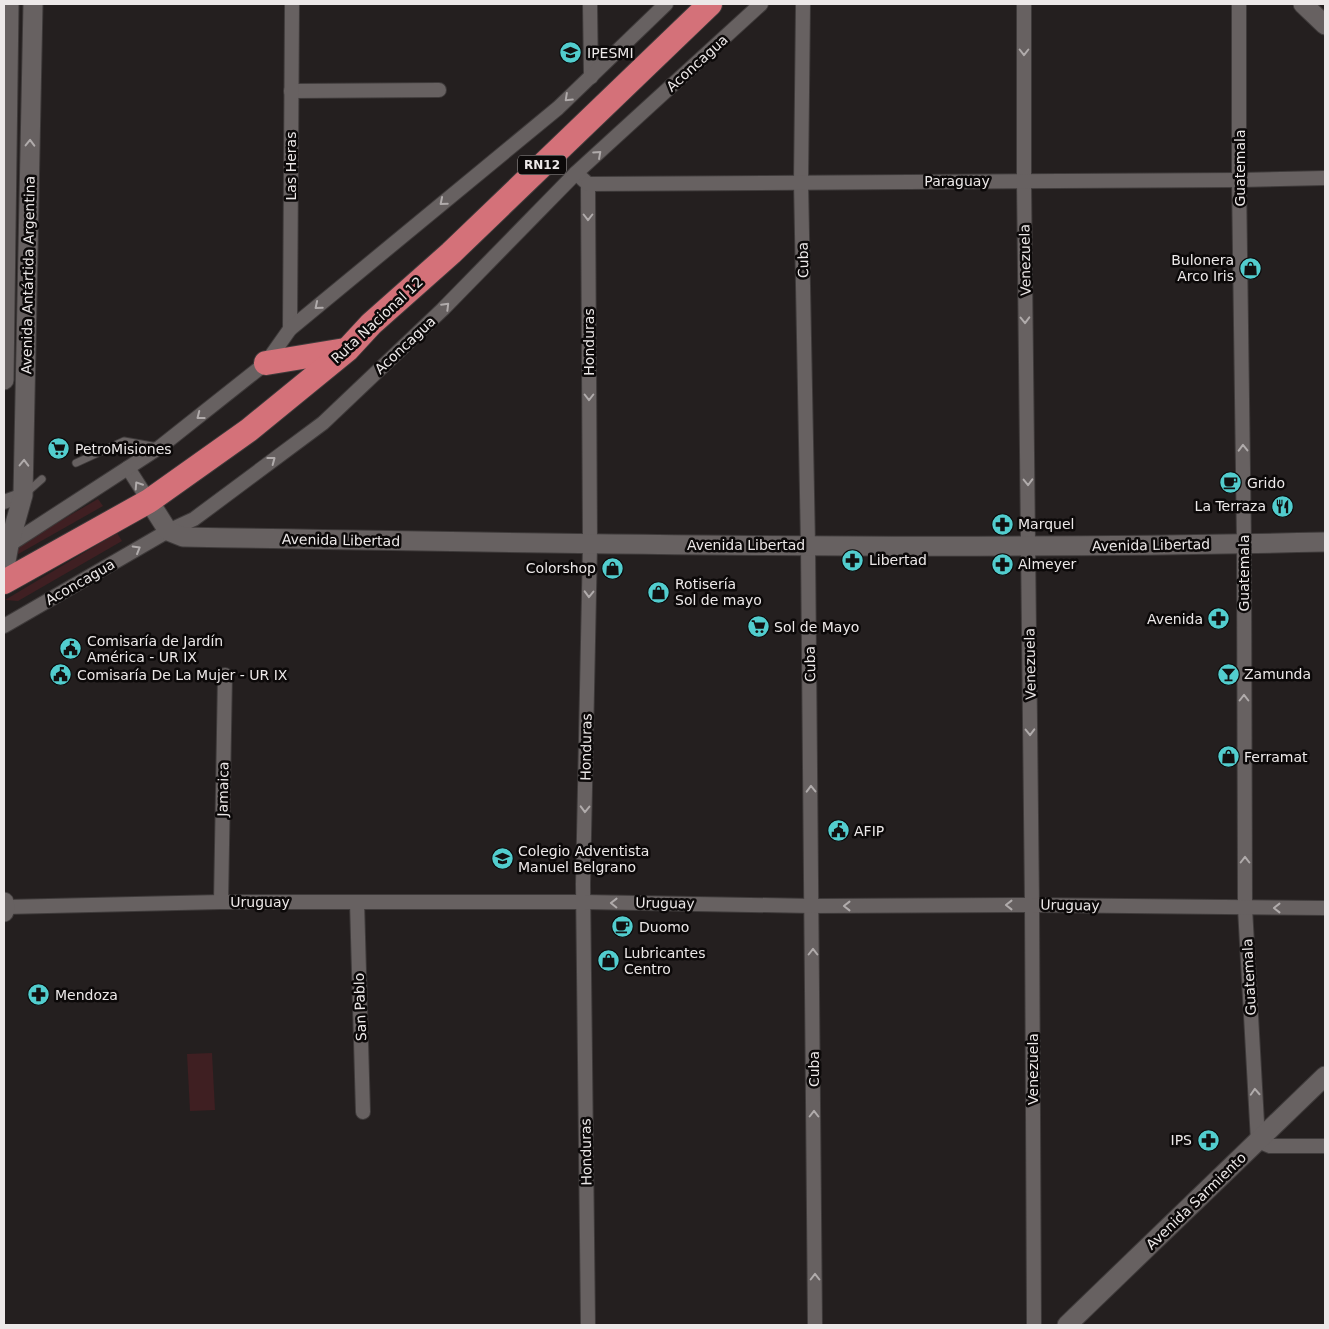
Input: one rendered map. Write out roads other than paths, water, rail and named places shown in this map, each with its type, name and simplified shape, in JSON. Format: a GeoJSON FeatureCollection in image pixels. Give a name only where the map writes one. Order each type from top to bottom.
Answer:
{"type":"FeatureCollection","features":[{"type":"Feature","properties":{"kind":"highway","name":"Ruta Nacional 12"},"geometry":{"type":"LineString","coordinates":[[4,582],[149,501],[249,430],[346,350],[451,253],[710,4]]}},
{"type":"Feature","properties":{"kind":"highway"},"geometry":{"type":"LineString","coordinates":[[266,362],[346,350]]}},
{"type":"Feature","properties":{"kind":"main road","name":"Avenida Antártida Argentina"},"geometry":{"type":"LineString","coordinates":[[4,380],[6,24],[9,4]]}},
{"type":"Feature","properties":{"kind":"main road","name":"Avenida Antártida Argentina"},"geometry":{"type":"LineString","coordinates":[[4,572],[9,545],[24,495],[33,4]]}},
{"type":"Feature","properties":{"kind":"main road"},"geometry":{"type":"LineString","coordinates":[[1303,4],[1325,25]]}},
{"type":"Feature","properties":{"kind":"main road"},"geometry":{"type":"LineString","coordinates":[[149,501],[168,531]]}},
{"type":"Feature","properties":{"kind":"main road","name":"Avenida Antártida Argentina"},"geometry":{"type":"LineString","coordinates":[[4,512],[9,545]]}},
{"type":"Feature","properties":{"kind":"main road","name":"Avenida Libertad"},"geometry":{"type":"LineString","coordinates":[[168,531],[183,537],[590,545],[1029,546],[1325,542]]}},
{"type":"Feature","properties":{"kind":"main road","name":"Avenida Sarmiento"},"geometry":{"type":"LineString","coordinates":[[1067,1325],[1325,1076]]}},
{"type":"Feature","properties":{"kind":"street","name":"Las Heras"},"geometry":{"type":"LineString","coordinates":[[290,329],[292,4]]}},
{"type":"Feature","properties":{"kind":"street"},"geometry":{"type":"LineString","coordinates":[[590,4],[591,77]]}},
{"type":"Feature","properties":{"kind":"street"},"geometry":{"type":"LineString","coordinates":[[9,545],[160,447],[266,362],[290,329],[558,108],[666,4]]}},
{"type":"Feature","properties":{"kind":"street","name":"Aconcagua"},"geometry":{"type":"LineString","coordinates":[[4,626],[168,531],[194,519],[323,423],[443,309],[576,173],[761,4]]}},
{"type":"Feature","properties":{"kind":"street","name":"Cuba"},"geometry":{"type":"LineString","coordinates":[[802,4],[801,182],[808,545],[815,1325]]}},
{"type":"Feature","properties":{"kind":"street","name":"Venezuela"},"geometry":{"type":"LineString","coordinates":[[1024,4],[1034,1325]]}},
{"type":"Feature","properties":{"kind":"street","name":"Guatemala"},"geometry":{"type":"LineString","coordinates":[[1239,4],[1245,908],[1258,1141]]}},
{"type":"Feature","properties":{"kind":"street"},"geometry":{"type":"LineString","coordinates":[[6,24],[32,24]]}},
{"type":"Feature","properties":{"kind":"street"},"geometry":{"type":"LineString","coordinates":[[291,91],[439,90]]}},
{"type":"Feature","properties":{"kind":"street"},"geometry":{"type":"LineString","coordinates":[[576,173],[588,184]]}},
{"type":"Feature","properties":{"kind":"street","name":"Paraguay"},"geometry":{"type":"LineString","coordinates":[[588,184],[1325,178]]}},
{"type":"Feature","properties":{"kind":"street","name":"Honduras"},"geometry":{"type":"LineString","coordinates":[[588,184],[590,545],[584,902],[588,1325]]}},
{"type":"Feature","properties":{"kind":"street"},"geometry":{"type":"LineString","coordinates":[[5,252],[28,252]]}},
{"type":"Feature","properties":{"kind":"street"},"geometry":{"type":"LineString","coordinates":[[128,468],[149,501]]}},
{"type":"Feature","properties":{"kind":"street"},"geometry":{"type":"LineString","coordinates":[[4,502],[24,495]]}},
{"type":"Feature","properties":{"kind":"street","name":"Jamaica"},"geometry":{"type":"LineString","coordinates":[[221,902],[225,675]]}},
{"type":"Feature","properties":{"kind":"street","name":"Uruguay"},"geometry":{"type":"LineString","coordinates":[[4,907],[221,902],[584,902],[812,906],[1032,905],[1325,908]]}},
{"type":"Feature","properties":{"kind":"street","name":"San Pablo"},"geometry":{"type":"LineString","coordinates":[[357,902],[363,1112]]}},
{"type":"Feature","properties":{"kind":"street"},"geometry":{"type":"LineString","coordinates":[[1258,1141],[1270,1146],[1325,1146]]}},
{"type":"Feature","properties":{"kind":"lane"},"geometry":{"type":"LineString","coordinates":[[76,463],[124,441],[160,447]]}},
{"type":"Feature","properties":{"kind":"lane"},"geometry":{"type":"LineString","coordinates":[[24,495],[42,478]]}},
{"type":"Feature","properties":{"kind":"place","name":"IPESMI"},"geometry":{"type":"Point","coordinates":[571,53]}},
{"type":"Feature","properties":{"kind":"place","name":"Bulonera Arco Iris"},"geometry":{"type":"Point","coordinates":[1250,268]}},
{"type":"Feature","properties":{"kind":"place","name":"PetroMisiones"},"geometry":{"type":"Point","coordinates":[59,449]}},
{"type":"Feature","properties":{"kind":"place","name":"Grido"},"geometry":{"type":"Point","coordinates":[1231,483]}},
{"type":"Feature","properties":{"kind":"place","name":"La Terraza"},"geometry":{"type":"Point","coordinates":[1282,506]}},
{"type":"Feature","properties":{"kind":"place","name":"Marquel"},"geometry":{"type":"Point","coordinates":[1002,524]}},
{"type":"Feature","properties":{"kind":"place","name":"Libertad"},"geometry":{"type":"Point","coordinates":[853,560]}},
{"type":"Feature","properties":{"kind":"place","name":"Almeyer"},"geometry":{"type":"Point","coordinates":[1002,564]}},
{"type":"Feature","properties":{"kind":"place","name":"Colorshop"},"geometry":{"type":"Point","coordinates":[612,568]}},
{"type":"Feature","properties":{"kind":"place","name":"Rotisería Sol de mayo"},"geometry":{"type":"Point","coordinates":[659,592]}},
{"type":"Feature","properties":{"kind":"place","name":"Avenida"},"geometry":{"type":"Point","coordinates":[1219,619]}},
{"type":"Feature","properties":{"kind":"place","name":"Sol de Mayo"},"geometry":{"type":"Point","coordinates":[758,627]}},
{"type":"Feature","properties":{"kind":"place","name":"Comisaría de Jardín América - UR IX"},"geometry":{"type":"Point","coordinates":[71,649]}},
{"type":"Feature","properties":{"kind":"place","name":"Zamunda"},"geometry":{"type":"Point","coordinates":[1228,674]}},
{"type":"Feature","properties":{"kind":"place","name":"Comisaría De La Mujer - UR IX"},"geometry":{"type":"Point","coordinates":[61,675]}},
{"type":"Feature","properties":{"kind":"place","name":"Ferramat"},"geometry":{"type":"Point","coordinates":[1228,757]}},
{"type":"Feature","properties":{"kind":"place","name":"AFIP"},"geometry":{"type":"Point","coordinates":[838,831]}},
{"type":"Feature","properties":{"kind":"place","name":"Colegio Adventista Manuel Belgrano"},"geometry":{"type":"Point","coordinates":[502,859]}},
{"type":"Feature","properties":{"kind":"place","name":"Duomo"},"geometry":{"type":"Point","coordinates":[623,927]}},
{"type":"Feature","properties":{"kind":"place","name":"Lubricantes Centro"},"geometry":{"type":"Point","coordinates":[608,961]}},
{"type":"Feature","properties":{"kind":"place","name":"Mendoza"},"geometry":{"type":"Point","coordinates":[39,995]}},
{"type":"Feature","properties":{"kind":"place","name":"IPS"},"geometry":{"type":"Point","coordinates":[1208,1140]}}]}
